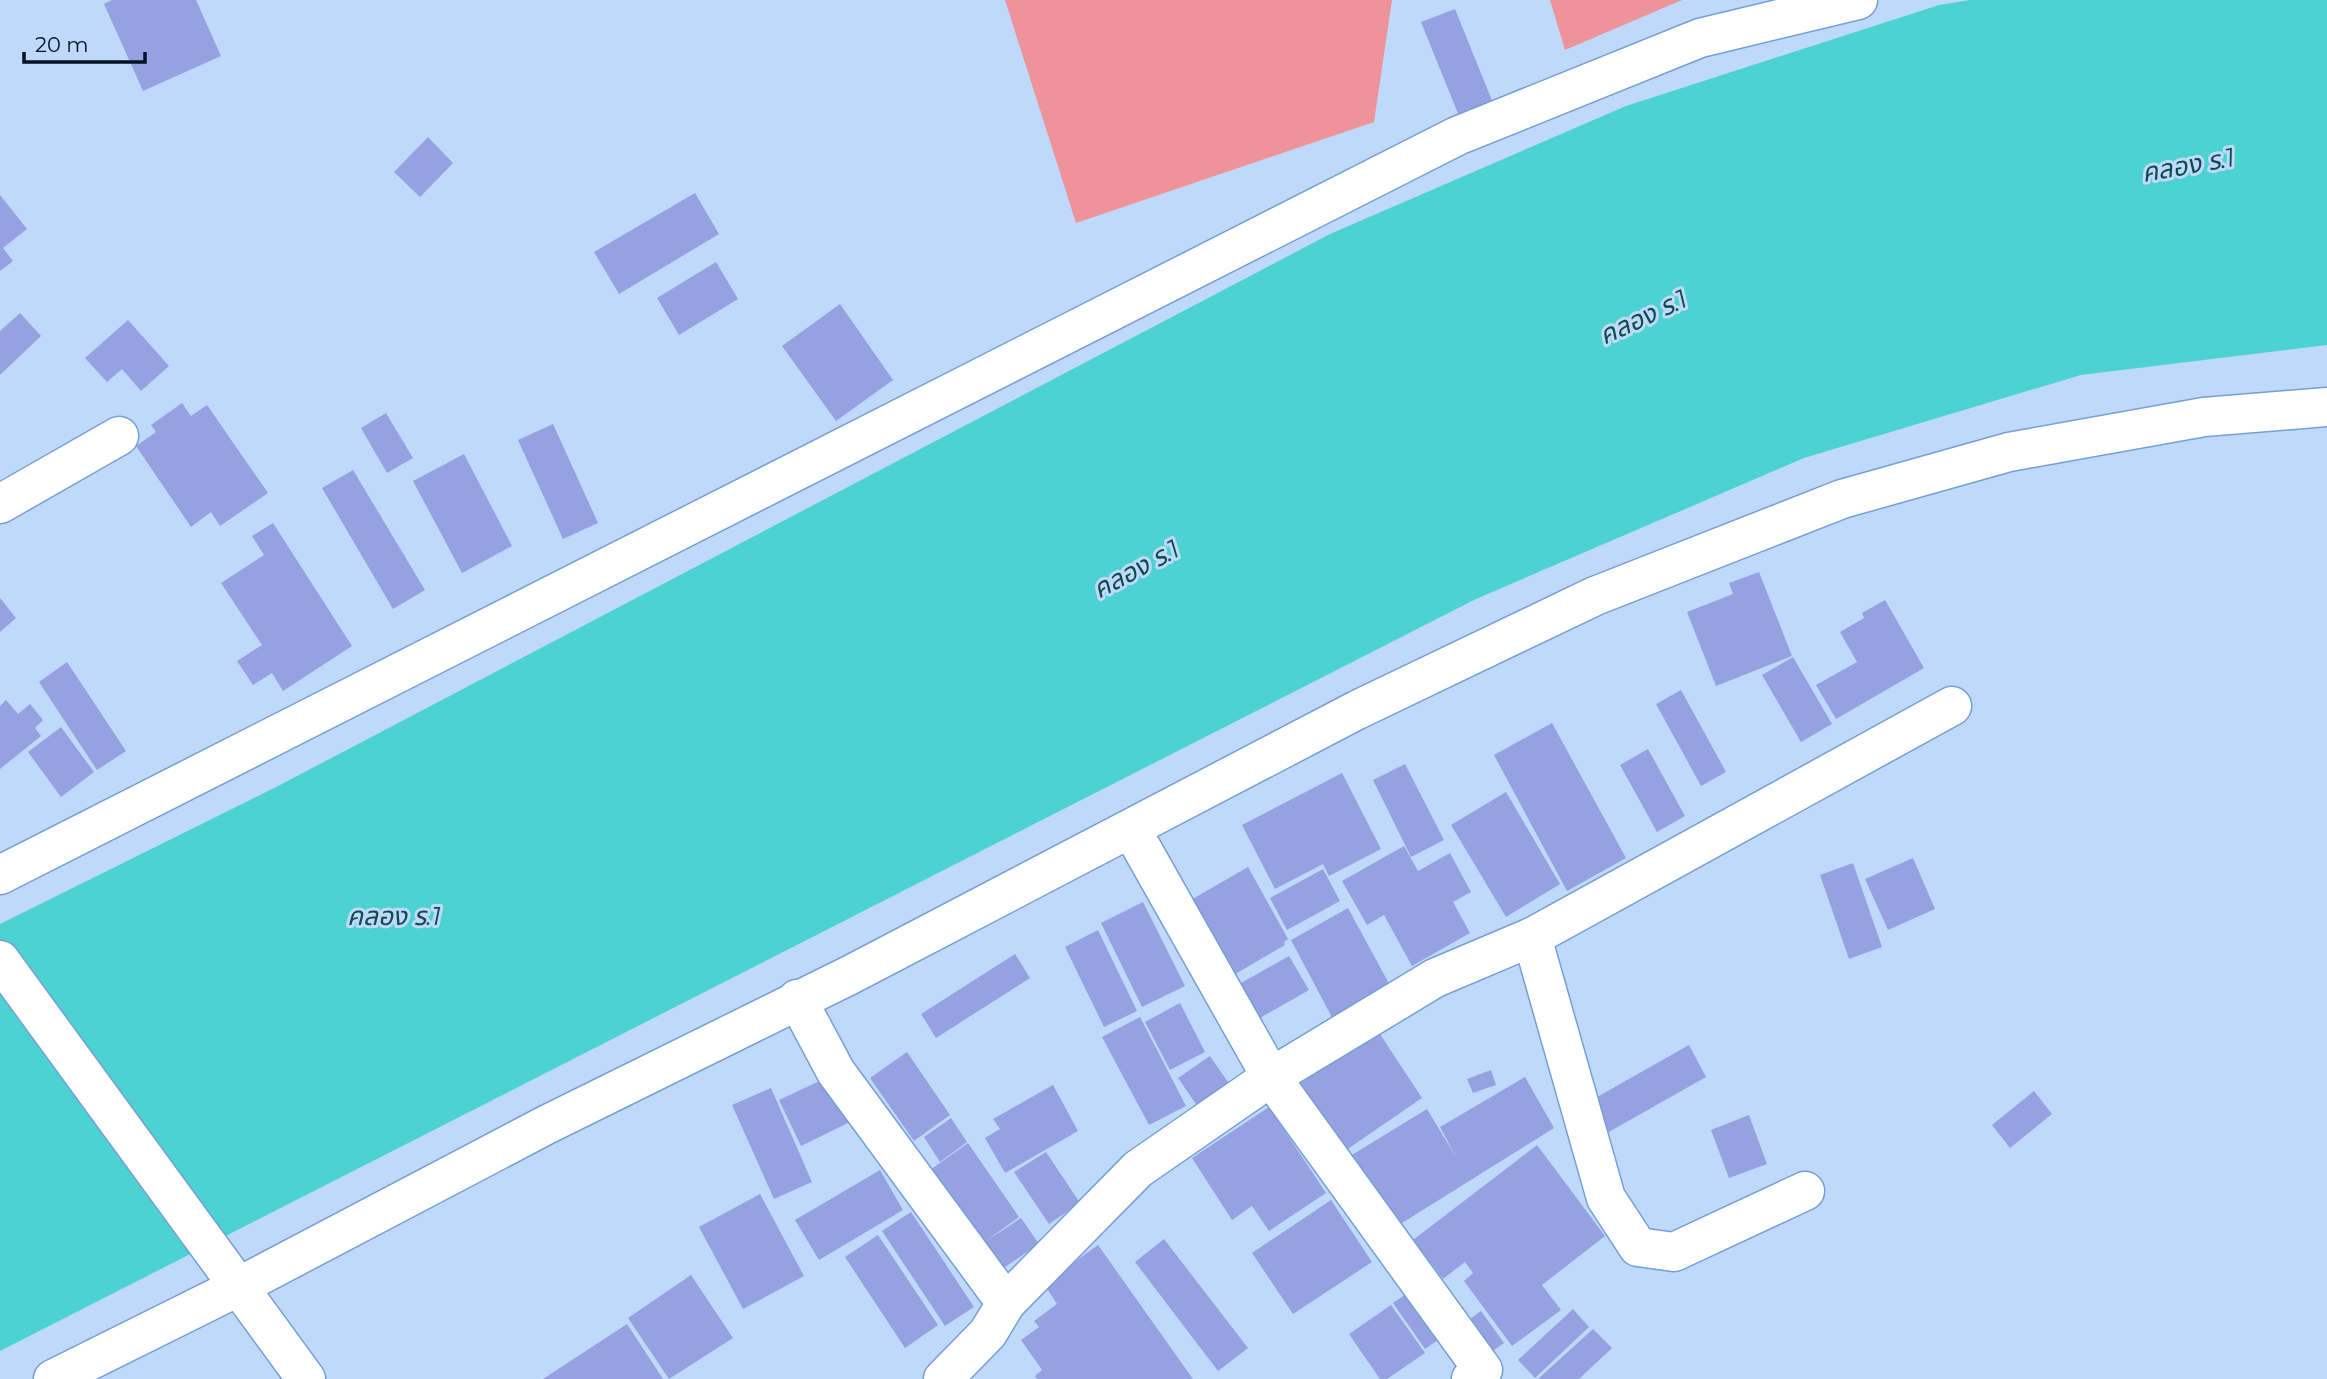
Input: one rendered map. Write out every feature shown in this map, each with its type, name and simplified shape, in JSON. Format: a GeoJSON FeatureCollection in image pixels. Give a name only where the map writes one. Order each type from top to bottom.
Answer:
{"type":"FeatureCollection","features":[{"type":"Feature","properties":{"kind":"street"},"geometry":{"type":"LineString","coordinates":[[0,875],[1458,136],[1700,38],[1858,0]]}},
{"type":"Feature","properties":{"kind":"street"},"geometry":{"type":"LineString","coordinates":[[53,1379],[236,1288],[546,1125],[850,975],[1357,710],[1595,596],[1842,499],[2009,452],[2204,417],[2327,407]]}},
{"type":"Feature","properties":{"kind":"street"},"geometry":{"type":"LineString","coordinates":[[0,504],[119,436]]}},
{"type":"Feature","properties":{"kind":"street"},"geometry":{"type":"LineString","coordinates":[[943,1379],[988,1333],[1006,1303],[1138,1168],[1271,1077],[1435,978],[1532,937],[1952,706]]}},
{"type":"Feature","properties":{"kind":"street"},"geometry":{"type":"LineString","coordinates":[[1131,829],[1271,1077],[1483,1370],[1471,1379]]}},
{"type":"Feature","properties":{"kind":"street"},"geometry":{"type":"LineString","coordinates":[[1532,937],[1606,1198],[1638,1247],[1674,1252],[1805,1191]]}},
{"type":"Feature","properties":{"kind":"street"},"geometry":{"type":"LineString","coordinates":[[0,960],[236,1288],[306,1379]]}},
{"type":"Feature","properties":{"kind":"street"},"geometry":{"type":"LineString","coordinates":[[797,999],[836,1072],[1006,1303]]}},
{"type":"Feature","properties":{"kind":"shaded area"},"geometry":{"type":"Polygon","coordinates":[[[1005,0],[1392,0],[1374,122],[1076,223],[1005,0]]]}},
{"type":"Feature","properties":{"kind":"shaded area"},"geometry":{"type":"Polygon","coordinates":[[[1550,0],[1682,0],[1565,50],[1550,0]]]}},
{"type":"Feature","properties":{"kind":"water","name":"คลอง ร.1"},"geometry":{"type":"Polygon","coordinates":[[[1970,0],[2327,0],[2327,345],[2081,375],[1804,458],[1476,599],[0,1351],[0,924],[278,786],[1330,234],[1626,106],[1939,5],[1970,0]]]}},
{"type":"Feature","properties":{"kind":"building"},"geometry":{"type":"Polygon","coordinates":[[[112,0],[196,0],[221,56],[143,91],[104,4],[112,0]]]}},
{"type":"Feature","properties":{"kind":"building"},"geometry":{"type":"Polygon","coordinates":[[[1455,9],[1495,108],[1461,121],[1421,22],[1455,9]]]}},
{"type":"Feature","properties":{"kind":"building"},"geometry":{"type":"Polygon","coordinates":[[[428,137],[453,163],[420,197],[394,172],[428,137]]]}},
{"type":"Feature","properties":{"kind":"building"},"geometry":{"type":"Polygon","coordinates":[[[695,193],[719,234],[619,294],[594,252],[695,193]]]}},
{"type":"Feature","properties":{"kind":"building"},"geometry":{"type":"Polygon","coordinates":[[[0,195],[27,229],[3,248],[13,261],[0,271],[0,195]]]}},
{"type":"Feature","properties":{"kind":"building"},"geometry":{"type":"Polygon","coordinates":[[[716,262],[738,299],[679,335],[657,298],[716,262]]]}},
{"type":"Feature","properties":{"kind":"building"},"geometry":{"type":"Polygon","coordinates":[[[840,304],[893,380],[836,421],[782,346],[840,304]]]}},
{"type":"Feature","properties":{"kind":"building"},"geometry":{"type":"Polygon","coordinates":[[[20,313],[41,336],[0,375],[0,331],[20,313]]]}},
{"type":"Feature","properties":{"kind":"building"},"geometry":{"type":"Polygon","coordinates":[[[128,320],[169,366],[141,391],[122,369],[107,382],[85,358],[128,320]]]}},
{"type":"Feature","properties":{"kind":"building"},"geometry":{"type":"Polygon","coordinates":[[[182,403],[191,416],[207,405],[268,493],[220,526],[211,512],[191,527],[136,446],[156,432],[151,425],[182,403]]]}},
{"type":"Feature","properties":{"kind":"building"},"geometry":{"type":"Polygon","coordinates":[[[386,413],[413,458],[387,473],[361,428],[386,413]]]}},
{"type":"Feature","properties":{"kind":"building"},"geometry":{"type":"Polygon","coordinates":[[[553,424],[598,523],[563,539],[518,440],[553,424]]]}},
{"type":"Feature","properties":{"kind":"building"},"geometry":{"type":"Polygon","coordinates":[[[464,454],[512,546],[462,573],[413,481],[464,454]]]}},
{"type":"Feature","properties":{"kind":"building"},"geometry":{"type":"Polygon","coordinates":[[[353,470],[425,590],[393,609],[322,488],[353,470]]]}},
{"type":"Feature","properties":{"kind":"building"},"geometry":{"type":"Polygon","coordinates":[[[273,523],[352,646],[283,691],[272,673],[253,685],[237,661],[262,645],[221,583],[264,555],[252,536],[273,523]]]}},
{"type":"Feature","properties":{"kind":"building"},"geometry":{"type":"Polygon","coordinates":[[[1759,572],[1792,656],[1716,686],[1687,612],[1733,594],[1729,583],[1759,572]]]}},
{"type":"Feature","properties":{"kind":"building"},"geometry":{"type":"Polygon","coordinates":[[[0,598],[16,618],[0,632],[0,598]]]}},
{"type":"Feature","properties":{"kind":"building"},"geometry":{"type":"Polygon","coordinates":[[[1885,600],[1924,668],[1836,719],[1816,685],[1857,662],[1840,632],[1864,618],[1862,613],[1885,600]]]}},
{"type":"Feature","properties":{"kind":"building"},"geometry":{"type":"Polygon","coordinates":[[[1793,657],[1832,724],[1801,742],[1762,675],[1793,657]]]}},
{"type":"Feature","properties":{"kind":"building"},"geometry":{"type":"Polygon","coordinates":[[[67,662],[126,751],[97,770],[39,682],[67,662]]]}},
{"type":"Feature","properties":{"kind":"building"},"geometry":{"type":"Polygon","coordinates":[[[1681,690],[1726,772],[1701,786],[1656,704],[1681,690]]]}},
{"type":"Feature","properties":{"kind":"building"},"geometry":{"type":"Polygon","coordinates":[[[6,700],[18,714],[30,704],[43,720],[35,728],[41,736],[0,769],[0,706],[6,700]]]}},
{"type":"Feature","properties":{"kind":"building"},"geometry":{"type":"Polygon","coordinates":[[[1552,723],[1626,858],[1567,891],[1494,755],[1552,723]]]}},
{"type":"Feature","properties":{"kind":"building"},"geometry":{"type":"Polygon","coordinates":[[[61,727],[94,772],[61,797],[28,752],[61,727]]]}},
{"type":"Feature","properties":{"kind":"building"},"geometry":{"type":"Polygon","coordinates":[[[1648,749],[1685,816],[1657,832],[1620,765],[1648,749]]]}},
{"type":"Feature","properties":{"kind":"building"},"geometry":{"type":"Polygon","coordinates":[[[1405,764],[1444,840],[1411,857],[1373,780],[1405,764]]]}},
{"type":"Feature","properties":{"kind":"building"},"geometry":{"type":"Polygon","coordinates":[[[1342,773],[1381,849],[1329,876],[1323,864],[1275,889],[1242,825],[1342,773]]]}},
{"type":"Feature","properties":{"kind":"building"},"geometry":{"type":"Polygon","coordinates":[[[1506,792],[1560,884],[1506,917],[1451,825],[1506,792]]]}},
{"type":"Feature","properties":{"kind":"building"},"geometry":{"type":"Polygon","coordinates":[[[1404,846],[1418,871],[1450,853],[1471,892],[1453,902],[1470,933],[1412,966],[1384,915],[1367,925],[1342,881],[1404,846]]]}},
{"type":"Feature","properties":{"kind":"building"},"geometry":{"type":"Polygon","coordinates":[[[1913,858],[1935,909],[1888,930],[1865,879],[1913,858]]]}},
{"type":"Feature","properties":{"kind":"building"},"geometry":{"type":"Polygon","coordinates":[[[1853,863],[1882,947],[1849,959],[1820,875],[1853,863]]]}},
{"type":"Feature","properties":{"kind":"building"},"geometry":{"type":"Polygon","coordinates":[[[1248,867],[1288,939],[1284,942],[1285,945],[1220,983],[1177,908],[1248,867]]]}},
{"type":"Feature","properties":{"kind":"building"},"geometry":{"type":"Polygon","coordinates":[[[1323,869],[1340,901],[1287,930],[1270,898],[1323,869]]]}},
{"type":"Feature","properties":{"kind":"building"},"geometry":{"type":"Polygon","coordinates":[[[1143,902],[1185,986],[1142,1007],[1101,923],[1143,902]]]}},
{"type":"Feature","properties":{"kind":"building"},"geometry":{"type":"Polygon","coordinates":[[[1348,908],[1393,991],[1335,1023],[1291,940],[1348,908]]]}},
{"type":"Feature","properties":{"kind":"building"},"geometry":{"type":"Polygon","coordinates":[[[1098,930],[1137,1011],[1104,1027],[1065,947],[1098,930]]]}},
{"type":"Feature","properties":{"kind":"building"},"geometry":{"type":"Polygon","coordinates":[[[1015,954],[1030,978],[936,1038],[921,1014],[1015,954]]]}},
{"type":"Feature","properties":{"kind":"building"},"geometry":{"type":"Polygon","coordinates":[[[1289,956],[1309,990],[1244,1027],[1225,992],[1289,956]]]}},
{"type":"Feature","properties":{"kind":"building"},"geometry":{"type":"Polygon","coordinates":[[[1180,1003],[1205,1052],[1170,1070],[1145,1022],[1180,1003]]]}},
{"type":"Feature","properties":{"kind":"building"},"geometry":{"type":"Polygon","coordinates":[[[1140,1017],[1186,1106],[1149,1125],[1102,1037],[1140,1017]]]}},
{"type":"Feature","properties":{"kind":"building"},"geometry":{"type":"Polygon","coordinates":[[[1376,1028],[1422,1098],[1336,1157],[1290,1087],[1376,1028]]]}},
{"type":"Feature","properties":{"kind":"building"},"geometry":{"type":"Polygon","coordinates":[[[1689,1045],[1706,1077],[1607,1133],[1590,1101],[1689,1045]]]}},
{"type":"Feature","properties":{"kind":"building"},"geometry":{"type":"Polygon","coordinates":[[[907,1052],[950,1115],[914,1141],[870,1078],[907,1052]]]}},
{"type":"Feature","properties":{"kind":"building"},"geometry":{"type":"Polygon","coordinates":[[[1210,1056],[1230,1085],[1198,1107],[1178,1078],[1210,1056]]]}},
{"type":"Feature","properties":{"kind":"building"},"geometry":{"type":"Polygon","coordinates":[[[1491,1070],[1496,1085],[1473,1093],[1467,1079],[1491,1070]]]}},
{"type":"Feature","properties":{"kind":"building"},"geometry":{"type":"Polygon","coordinates":[[[828,1077],[850,1122],[801,1146],[779,1100],[828,1077]]]}},
{"type":"Feature","properties":{"kind":"building"},"geometry":{"type":"Polygon","coordinates":[[[1525,1077],[1554,1128],[1386,1233],[1342,1161],[1427,1109],[1456,1157],[1440,1127],[1525,1077]]]}},
{"type":"Feature","properties":{"kind":"building"},"geometry":{"type":"Polygon","coordinates":[[[1053,1085],[1078,1131],[1005,1173],[985,1138],[1000,1129],[993,1119],[1053,1085]]]}},
{"type":"Feature","properties":{"kind":"building"},"geometry":{"type":"Polygon","coordinates":[[[771,1088],[812,1182],[774,1199],[732,1105],[771,1088]]]}},
{"type":"Feature","properties":{"kind":"building"},"geometry":{"type":"Polygon","coordinates":[[[2034,1091],[2052,1114],[2010,1148],[1992,1125],[2034,1091]]]}},
{"type":"Feature","properties":{"kind":"building"},"geometry":{"type":"Polygon","coordinates":[[[1269,1107],[1326,1193],[1269,1231],[1252,1206],[1232,1220],[1192,1158],[1269,1107]]]}},
{"type":"Feature","properties":{"kind":"building"},"geometry":{"type":"Polygon","coordinates":[[[1749,1115],[1767,1164],[1729,1178],[1711,1130],[1749,1115]]]}},
{"type":"Feature","properties":{"kind":"building"},"geometry":{"type":"Polygon","coordinates":[[[951,1118],[967,1142],[940,1162],[924,1137],[951,1118]]]}},
{"type":"Feature","properties":{"kind":"building"},"geometry":{"type":"Polygon","coordinates":[[[968,1143],[1019,1217],[986,1241],[1021,1218],[1039,1244],[1002,1269],[930,1170],[968,1143]]]}},
{"type":"Feature","properties":{"kind":"building"},"geometry":{"type":"Polygon","coordinates":[[[1537,1145],[1605,1236],[1542,1285],[1561,1310],[1512,1346],[1464,1281],[1473,1273],[1465,1262],[1443,1279],[1413,1240],[1537,1145]]]}},
{"type":"Feature","properties":{"kind":"building"},"geometry":{"type":"Polygon","coordinates":[[[1046,1152],[1080,1203],[1049,1224],[1014,1172],[1046,1152]]]}},
{"type":"Feature","properties":{"kind":"building"},"geometry":{"type":"Polygon","coordinates":[[[880,1170],[903,1210],[819,1260],[795,1220],[880,1170]]]}},
{"type":"Feature","properties":{"kind":"building"},"geometry":{"type":"Polygon","coordinates":[[[760,1194],[804,1276],[743,1309],[699,1227],[760,1194]]]}},
{"type":"Feature","properties":{"kind":"building"},"geometry":{"type":"Polygon","coordinates":[[[1331,1200],[1372,1262],[1293,1314],[1252,1253],[1331,1200]]]}},
{"type":"Feature","properties":{"kind":"building"},"geometry":{"type":"Polygon","coordinates":[[[911,1212],[974,1307],[945,1326],[882,1231],[911,1212]]]}},
{"type":"Feature","properties":{"kind":"building"},"geometry":{"type":"Polygon","coordinates":[[[878,1235],[938,1325],[905,1348],[845,1257],[878,1235]]]}},
{"type":"Feature","properties":{"kind":"building"},"geometry":{"type":"Polygon","coordinates":[[[1164,1239],[1248,1348],[1218,1371],[1135,1262],[1164,1239]]]}},
{"type":"Feature","properties":{"kind":"building"},"geometry":{"type":"Polygon","coordinates":[[[1098,1245],[1193,1379],[1037,1379],[1035,1376],[1042,1370],[1021,1340],[1039,1327],[1034,1321],[1057,1304],[1044,1284],[1098,1245]]]}},
{"type":"Feature","properties":{"kind":"building"},"geometry":{"type":"Polygon","coordinates":[[[691,1275],[733,1338],[669,1379],[628,1318],[691,1275]]]}},
{"type":"Feature","properties":{"kind":"building"},"geometry":{"type":"Polygon","coordinates":[[[1419,1285],[1451,1331],[1425,1349],[1393,1303],[1419,1285]]]}},
{"type":"Feature","properties":{"kind":"building"},"geometry":{"type":"Polygon","coordinates":[[[1391,1305],[1425,1353],[1387,1379],[1380,1379],[1349,1334],[1391,1305]]]}},
{"type":"Feature","properties":{"kind":"building"},"geometry":{"type":"Polygon","coordinates":[[[1573,1309],[1589,1327],[1535,1378],[1518,1360],[1573,1309]]]}},
{"type":"Feature","properties":{"kind":"building"},"geometry":{"type":"Polygon","coordinates":[[[1481,1311],[1504,1343],[1478,1362],[1455,1330],[1481,1311]]]}},
{"type":"Feature","properties":{"kind":"building"},"geometry":{"type":"Polygon","coordinates":[[[627,1324],[663,1379],[543,1379],[627,1324]]]}},
{"type":"Feature","properties":{"kind":"building"},"geometry":{"type":"Polygon","coordinates":[[[1593,1329],[1612,1348],[1579,1379],[1538,1379],[1593,1329]]]}}]}
